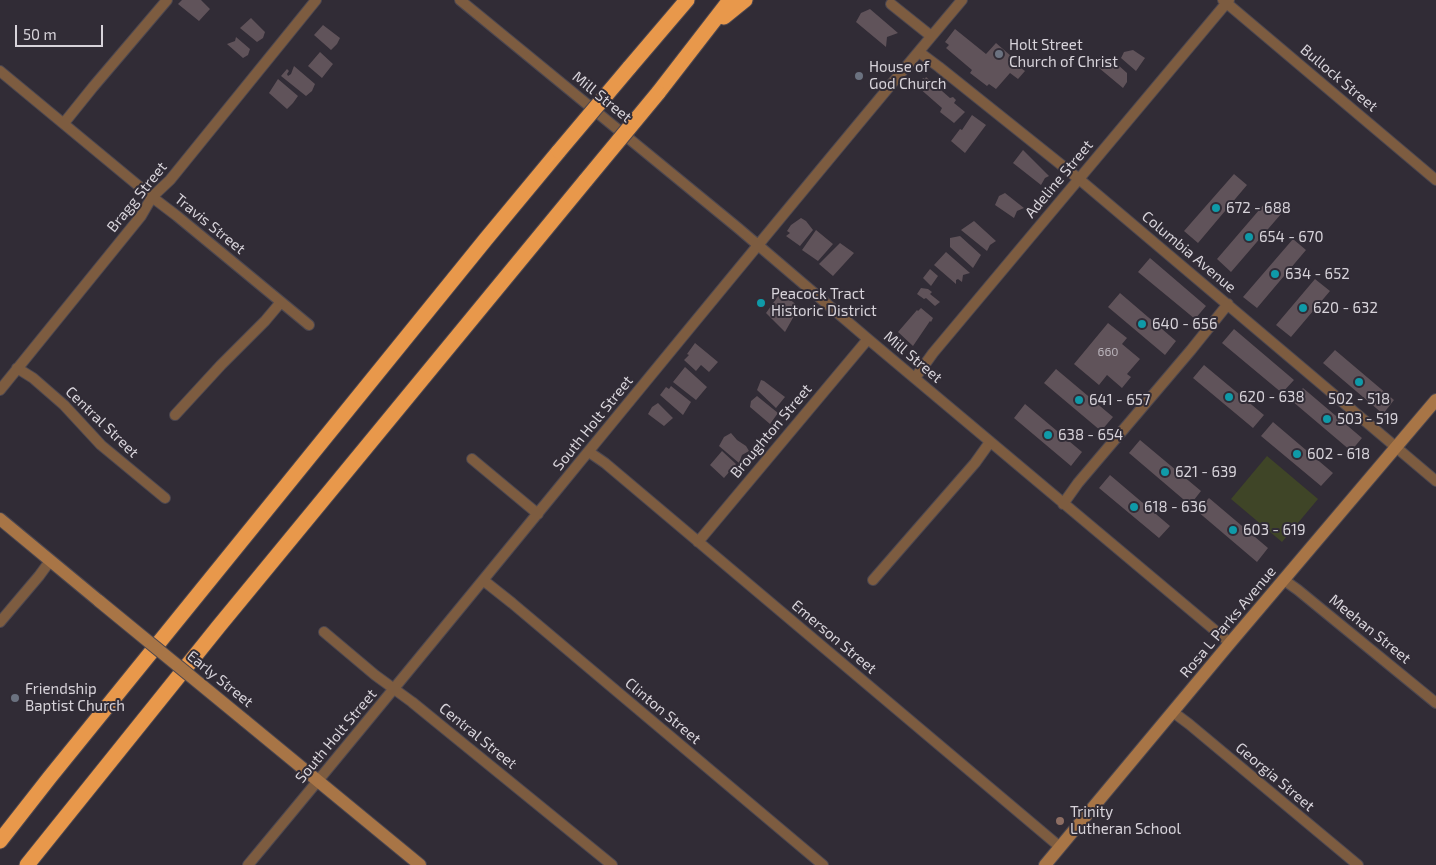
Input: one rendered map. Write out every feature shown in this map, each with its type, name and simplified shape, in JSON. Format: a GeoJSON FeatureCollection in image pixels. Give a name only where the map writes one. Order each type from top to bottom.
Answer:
{"type":"FeatureCollection","features":[{"type":"Feature","properties":{"kind":"highway"},"geometry":{"type":"LineString","coordinates":[[671,20],[682,0]]}},
{"type":"Feature","properties":{"kind":"highway"},"geometry":{"type":"LineString","coordinates":[[0,841],[486,239],[687,0]]}},
{"type":"Feature","properties":{"kind":"highway"},"geometry":{"type":"LineString","coordinates":[[27,865],[219,626],[658,93],[730,0]]}},
{"type":"Feature","properties":{"kind":"highway"},"geometry":{"type":"LineString","coordinates":[[702,35],[744,0]]}},
{"type":"Feature","properties":{"kind":"street"},"geometry":{"type":"LineString","coordinates":[[64,123],[166,0]]}},
{"type":"Feature","properties":{"kind":"street","name":"Bragg Street"},"geometry":{"type":"LineString","coordinates":[[0,390],[141,216],[152,197],[170,180],[316,0]]}},
{"type":"Feature","properties":{"kind":"street","name":"Mill Street"},"geometry":{"type":"LineString","coordinates":[[461,0],[758,245],[1230,643]]}},
{"type":"Feature","properties":{"kind":"street","name":"South Holt Street"},"geometry":{"type":"LineString","coordinates":[[248,865],[962,0]]}},
{"type":"Feature","properties":{"kind":"street","name":"Adeline Street"},"geometry":{"type":"LineString","coordinates":[[915,378],[939,346],[1226,1]]}},
{"type":"Feature","properties":{"kind":"street","name":"Bullock Street"},"geometry":{"type":"LineString","coordinates":[[1226,1],[1436,180]]}},
{"type":"Feature","properties":{"kind":"street"},"geometry":{"type":"LineString","coordinates":[[891,4],[931,36]]}},
{"type":"Feature","properties":{"kind":"street","name":"Columbia Avenue"},"geometry":{"type":"LineString","coordinates":[[918,52],[1079,179],[1436,481]]}},
{"type":"Feature","properties":{"kind":"street","name":"Travis Street"},"geometry":{"type":"LineString","coordinates":[[0,71],[309,324]]}},
{"type":"Feature","properties":{"kind":"street"},"geometry":{"type":"LineString","coordinates":[[175,415],[281,302]]}},
{"type":"Feature","properties":{"kind":"street"},"geometry":{"type":"LineString","coordinates":[[1063,504],[1078,483],[1186,357],[1228,304]]}},
{"type":"Feature","properties":{"kind":"street","name":"Broughton Street"},"geometry":{"type":"LineString","coordinates":[[698,542],[868,339]]}},
{"type":"Feature","properties":{"kind":"street","name":"Central Street"},"geometry":{"type":"LineString","coordinates":[[17,368],[33,378],[64,405],[101,445],[165,498]]}},
{"type":"Feature","properties":{"kind":"street","name":"Rosa L Parks Avenue"},"geometry":{"type":"LineString","coordinates":[[1045,865],[1436,400]]}},
{"type":"Feature","properties":{"kind":"street"},"geometry":{"type":"LineString","coordinates":[[873,580],[975,463],[990,442]]}},
{"type":"Feature","properties":{"kind":"street","name":"Emerson Street"},"geometry":{"type":"LineString","coordinates":[[589,452],[1060,847]]}},
{"type":"Feature","properties":{"kind":"street"},"geometry":{"type":"LineString","coordinates":[[472,459],[538,514]]}},
{"type":"Feature","properties":{"kind":"street","name":"Early Street"},"geometry":{"type":"LineString","coordinates":[[0,519],[420,865]]}},
{"type":"Feature","properties":{"kind":"street"},"geometry":{"type":"LineString","coordinates":[[0,622],[50,561]]}},
{"type":"Feature","properties":{"kind":"street","name":"Clinton Street"},"geometry":{"type":"LineString","coordinates":[[483,580],[823,865]]}},
{"type":"Feature","properties":{"kind":"street","name":"Meehan Street"},"geometry":{"type":"LineString","coordinates":[[1284,580],[1436,703]]}},
{"type":"Feature","properties":{"kind":"street","name":"Central Street"},"geometry":{"type":"LineString","coordinates":[[324,632],[612,865]]}},
{"type":"Feature","properties":{"kind":"street","name":"Georgia Street"},"geometry":{"type":"LineString","coordinates":[[1173,712],[1358,865]]}},
{"type":"Feature","properties":{"kind":"green space"},"geometry":{"type":"Polygon","coordinates":[[[1267,456],[1318,499],[1282,542],[1231,499],[1267,456]]]}},
{"type":"Feature","properties":{"kind":"building"},"geometry":{"type":"Polygon","coordinates":[[[182,0],[201,0],[210,9],[199,21],[178,4],[182,0]]]}},
{"type":"Feature","properties":{"kind":"building"},"geometry":{"type":"Polygon","coordinates":[[[870,9],[898,33],[887,37],[886,47],[856,22],[861,13],[870,9]]]}},
{"type":"Feature","properties":{"kind":"building"},"geometry":{"type":"Polygon","coordinates":[[[251,18],[265,32],[263,38],[257,42],[240,28],[251,18]]]}},
{"type":"Feature","properties":{"kind":"building"},"geometry":{"type":"Polygon","coordinates":[[[323,25],[340,38],[331,50],[314,35],[323,25]]]}},
{"type":"Feature","properties":{"kind":"building"},"geometry":{"type":"Polygon","coordinates":[[[955,29],[986,54],[996,43],[1011,56],[1009,59],[1025,71],[1018,79],[1010,73],[996,89],[989,84],[987,86],[970,73],[972,70],[946,48],[949,45],[945,42],[955,29]]]}},
{"type":"Feature","properties":{"kind":"building"},"geometry":{"type":"Polygon","coordinates":[[[236,37],[250,49],[248,55],[243,58],[227,44],[235,41],[236,37]]]}},
{"type":"Feature","properties":{"kind":"building"},"geometry":{"type":"Polygon","coordinates":[[[1133,50],[1145,58],[1136,71],[1121,58],[1124,52],[1133,50]]]}},
{"type":"Feature","properties":{"kind":"building"},"geometry":{"type":"Polygon","coordinates":[[[320,52],[333,64],[322,78],[308,66],[320,52]]]}},
{"type":"Feature","properties":{"kind":"building"},"geometry":{"type":"Polygon","coordinates":[[[1105,60],[1117,64],[1127,73],[1127,82],[1123,88],[1099,68],[1105,60]]]}},
{"type":"Feature","properties":{"kind":"building"},"geometry":{"type":"Polygon","coordinates":[[[294,66],[315,84],[312,91],[306,96],[281,76],[287,69],[289,71],[288,76],[291,74],[294,66]]]}},
{"type":"Feature","properties":{"kind":"building"},"geometry":{"type":"Polygon","coordinates":[[[926,77],[950,98],[953,97],[956,100],[954,103],[965,112],[954,123],[940,112],[942,108],[918,87],[923,78],[925,79],[926,77]]]}},
{"type":"Feature","properties":{"kind":"building"},"geometry":{"type":"Polygon","coordinates":[[[278,79],[298,96],[287,109],[269,93],[278,79]]]}},
{"type":"Feature","properties":{"kind":"building"},"geometry":{"type":"Polygon","coordinates":[[[972,115],[986,125],[965,153],[951,141],[960,129],[962,130],[972,115]]]}},
{"type":"Feature","properties":{"kind":"building"},"geometry":{"type":"Polygon","coordinates":[[[1023,150],[1049,176],[1045,178],[1041,185],[1013,163],[1023,150]]]}},
{"type":"Feature","properties":{"kind":"building","name":"672 - 688"},"geometry":{"type":"Polygon","coordinates":[[[1234,174],[1247,185],[1198,243],[1184,231],[1234,174]]]}},
{"type":"Feature","properties":{"kind":"building"},"geometry":{"type":"Polygon","coordinates":[[[1005,193],[1024,208],[1017,211],[1014,218],[995,205],[999,196],[1005,193]]]}},
{"type":"Feature","properties":{"kind":"building","name":"654 - 670"},"geometry":{"type":"Polygon","coordinates":[[[1266,202],[1281,214],[1231,272],[1217,259],[1266,202]]]}},
{"type":"Feature","properties":{"kind":"building"},"geometry":{"type":"Polygon","coordinates":[[[801,218],[813,230],[800,246],[786,236],[790,233],[787,231],[791,225],[801,218]]]}},
{"type":"Feature","properties":{"kind":"building"},"geometry":{"type":"Polygon","coordinates":[[[974,221],[996,241],[990,245],[987,251],[961,230],[974,221]]]}},
{"type":"Feature","properties":{"kind":"building"},"geometry":{"type":"Polygon","coordinates":[[[816,230],[833,244],[818,261],[802,250],[816,230]]]}},
{"type":"Feature","properties":{"kind":"building"},"geometry":{"type":"Polygon","coordinates":[[[960,236],[981,255],[973,268],[950,247],[950,238],[960,236]]]}},
{"type":"Feature","properties":{"kind":"building","name":"634 - 652"},"geometry":{"type":"Polygon","coordinates":[[[1293,239],[1306,250],[1257,308],[1243,297],[1293,239]]]}},
{"type":"Feature","properties":{"kind":"building"},"geometry":{"type":"Polygon","coordinates":[[[840,243],[854,253],[833,276],[819,264],[840,243]]]}},
{"type":"Feature","properties":{"kind":"building"},"geometry":{"type":"Polygon","coordinates":[[[946,252],[970,273],[963,275],[962,282],[958,279],[956,284],[934,265],[946,252]]]}},
{"type":"Feature","properties":{"kind":"building"},"geometry":{"type":"Polygon","coordinates":[[[1150,258],[1206,306],[1195,319],[1138,272],[1150,258]]]}},
{"type":"Feature","properties":{"kind":"building"},"geometry":{"type":"Polygon","coordinates":[[[930,269],[938,276],[931,286],[923,278],[930,269]]]}},
{"type":"Feature","properties":{"kind":"building","name":"620 - 632"},"geometry":{"type":"Polygon","coordinates":[[[1315,279],[1330,291],[1291,337],[1276,325],[1315,279]]]}},
{"type":"Feature","properties":{"kind":"building"},"geometry":{"type":"Polygon","coordinates":[[[921,288],[928,289],[932,292],[930,294],[940,302],[935,306],[926,298],[924,299],[917,294],[921,288]]]}},
{"type":"Feature","properties":{"kind":"building"},"geometry":{"type":"Polygon","coordinates":[[[781,292],[799,307],[785,332],[766,313],[781,292]]]}},
{"type":"Feature","properties":{"kind":"building","name":"640 - 656"},"geometry":{"type":"Polygon","coordinates":[[[1120,293],[1176,341],[1165,355],[1108,307],[1120,293]]]}},
{"type":"Feature","properties":{"kind":"building"},"geometry":{"type":"Polygon","coordinates":[[[921,308],[933,318],[913,346],[898,332],[917,310],[921,308]]]}},
{"type":"Feature","properties":{"kind":"building"},"geometry":{"type":"Polygon","coordinates":[[[1108,323],[1127,338],[1122,344],[1140,359],[1127,374],[1131,377],[1122,388],[1107,375],[1099,385],[1074,364],[1108,323]]]}},
{"type":"Feature","properties":{"kind":"building"},"geometry":{"type":"Polygon","coordinates":[[[1234,329],[1294,380],[1282,393],[1222,343],[1234,329]]]}},
{"type":"Feature","properties":{"kind":"building"},"geometry":{"type":"Polygon","coordinates":[[[695,343],[718,362],[709,372],[701,365],[696,371],[684,360],[695,343]]]}},
{"type":"Feature","properties":{"kind":"building","name":"502 - 518"},"geometry":{"type":"Polygon","coordinates":[[[1335,350],[1394,400],[1383,414],[1323,363],[1335,350]]]}},
{"type":"Feature","properties":{"kind":"building","name":"620 - 638"},"geometry":{"type":"Polygon","coordinates":[[[1204,365],[1264,415],[1253,428],[1193,378],[1204,365]]]}},
{"type":"Feature","properties":{"kind":"building"},"geometry":{"type":"Polygon","coordinates":[[[685,367],[707,387],[696,400],[673,382],[685,367]]]}},
{"type":"Feature","properties":{"kind":"building","name":"641 - 657"},"geometry":{"type":"Polygon","coordinates":[[[1056,369],[1113,417],[1101,431],[1044,383],[1056,369]]]}},
{"type":"Feature","properties":{"kind":"building"},"geometry":{"type":"Polygon","coordinates":[[[761,380],[785,397],[776,408],[757,390],[761,380]]]}},
{"type":"Feature","properties":{"kind":"building"},"geometry":{"type":"Polygon","coordinates":[[[671,386],[691,402],[683,415],[660,395],[666,387],[669,389],[671,386]]]}},
{"type":"Feature","properties":{"kind":"building","name":"503 - 519"},"geometry":{"type":"Polygon","coordinates":[[[1303,388],[1362,438],[1351,451],[1292,401],[1303,388]]]}},
{"type":"Feature","properties":{"kind":"building"},"geometry":{"type":"Polygon","coordinates":[[[757,396],[778,413],[770,424],[750,407],[751,401],[757,396]]]}},
{"type":"Feature","properties":{"kind":"building"},"geometry":{"type":"Polygon","coordinates":[[[658,403],[673,418],[664,426],[648,414],[652,407],[658,403]]]}},
{"type":"Feature","properties":{"kind":"building","name":"638 - 654"},"geometry":{"type":"Polygon","coordinates":[[[1025,404],[1082,452],[1071,466],[1014,418],[1025,404]]]}},
{"type":"Feature","properties":{"kind":"building","name":"602 - 618"},"geometry":{"type":"Polygon","coordinates":[[[1273,422],[1333,473],[1321,486],[1261,436],[1273,422]]]}},
{"type":"Feature","properties":{"kind":"building"},"geometry":{"type":"Polygon","coordinates":[[[731,433],[749,451],[742,455],[739,463],[719,446],[724,437],[731,433]]]}},
{"type":"Feature","properties":{"kind":"building","name":"621 - 639"},"geometry":{"type":"Polygon","coordinates":[[[1140,440],[1201,491],[1190,505],[1129,453],[1140,440]]]}},
{"type":"Feature","properties":{"kind":"building"},"geometry":{"type":"Polygon","coordinates":[[[722,451],[736,464],[724,478],[710,465],[722,451]]]}},
{"type":"Feature","properties":{"kind":"building","name":"618 - 636"},"geometry":{"type":"Polygon","coordinates":[[[1110,475],[1170,526],[1159,538],[1099,488],[1110,475]]]}},
{"type":"Feature","properties":{"kind":"building","name":"603 - 619"},"geometry":{"type":"Polygon","coordinates":[[[1209,498],[1268,548],[1257,562],[1197,511],[1209,498]]]}},
{"type":"Feature","properties":{"kind":"place","name":"Holt Street Church of Christ"},"geometry":{"type":"Point","coordinates":[999,54]}},
{"type":"Feature","properties":{"kind":"place","name":"House of God Church"},"geometry":{"type":"Point","coordinates":[859,76]}},
{"type":"Feature","properties":{"kind":"place","name":"672 - 688"},"geometry":{"type":"Point","coordinates":[1216,208]}},
{"type":"Feature","properties":{"kind":"place","name":"654 - 670"},"geometry":{"type":"Point","coordinates":[1249,237]}},
{"type":"Feature","properties":{"kind":"place","name":"634 - 652"},"geometry":{"type":"Point","coordinates":[1275,274]}},
{"type":"Feature","properties":{"kind":"place","name":"Peacock Tract Historic District"},"geometry":{"type":"Point","coordinates":[761,303]}},
{"type":"Feature","properties":{"kind":"place","name":"620 - 632"},"geometry":{"type":"Point","coordinates":[1303,308]}},
{"type":"Feature","properties":{"kind":"place","name":"640 - 656"},"geometry":{"type":"Point","coordinates":[1142,324]}},
{"type":"Feature","properties":{"kind":"place","name":"502 - 518"},"geometry":{"type":"Point","coordinates":[1359,382]}},
{"type":"Feature","properties":{"kind":"place","name":"620 - 638"},"geometry":{"type":"Point","coordinates":[1229,397]}},
{"type":"Feature","properties":{"kind":"place","name":"641 - 657"},"geometry":{"type":"Point","coordinates":[1079,400]}},
{"type":"Feature","properties":{"kind":"place","name":"503 - 519"},"geometry":{"type":"Point","coordinates":[1327,419]}},
{"type":"Feature","properties":{"kind":"place","name":"638 - 654"},"geometry":{"type":"Point","coordinates":[1048,435]}},
{"type":"Feature","properties":{"kind":"place","name":"602 - 618"},"geometry":{"type":"Point","coordinates":[1297,454]}},
{"type":"Feature","properties":{"kind":"place","name":"621 - 639"},"geometry":{"type":"Point","coordinates":[1165,472]}},
{"type":"Feature","properties":{"kind":"place","name":"618 - 636"},"geometry":{"type":"Point","coordinates":[1134,507]}},
{"type":"Feature","properties":{"kind":"place","name":"603 - 619"},"geometry":{"type":"Point","coordinates":[1233,530]}},
{"type":"Feature","properties":{"kind":"place","name":"Friendship Baptist Church"},"geometry":{"type":"Point","coordinates":[15,698]}},
{"type":"Feature","properties":{"kind":"place","name":"Trinity Lutheran School"},"geometry":{"type":"Point","coordinates":[1060,821]}}]}
